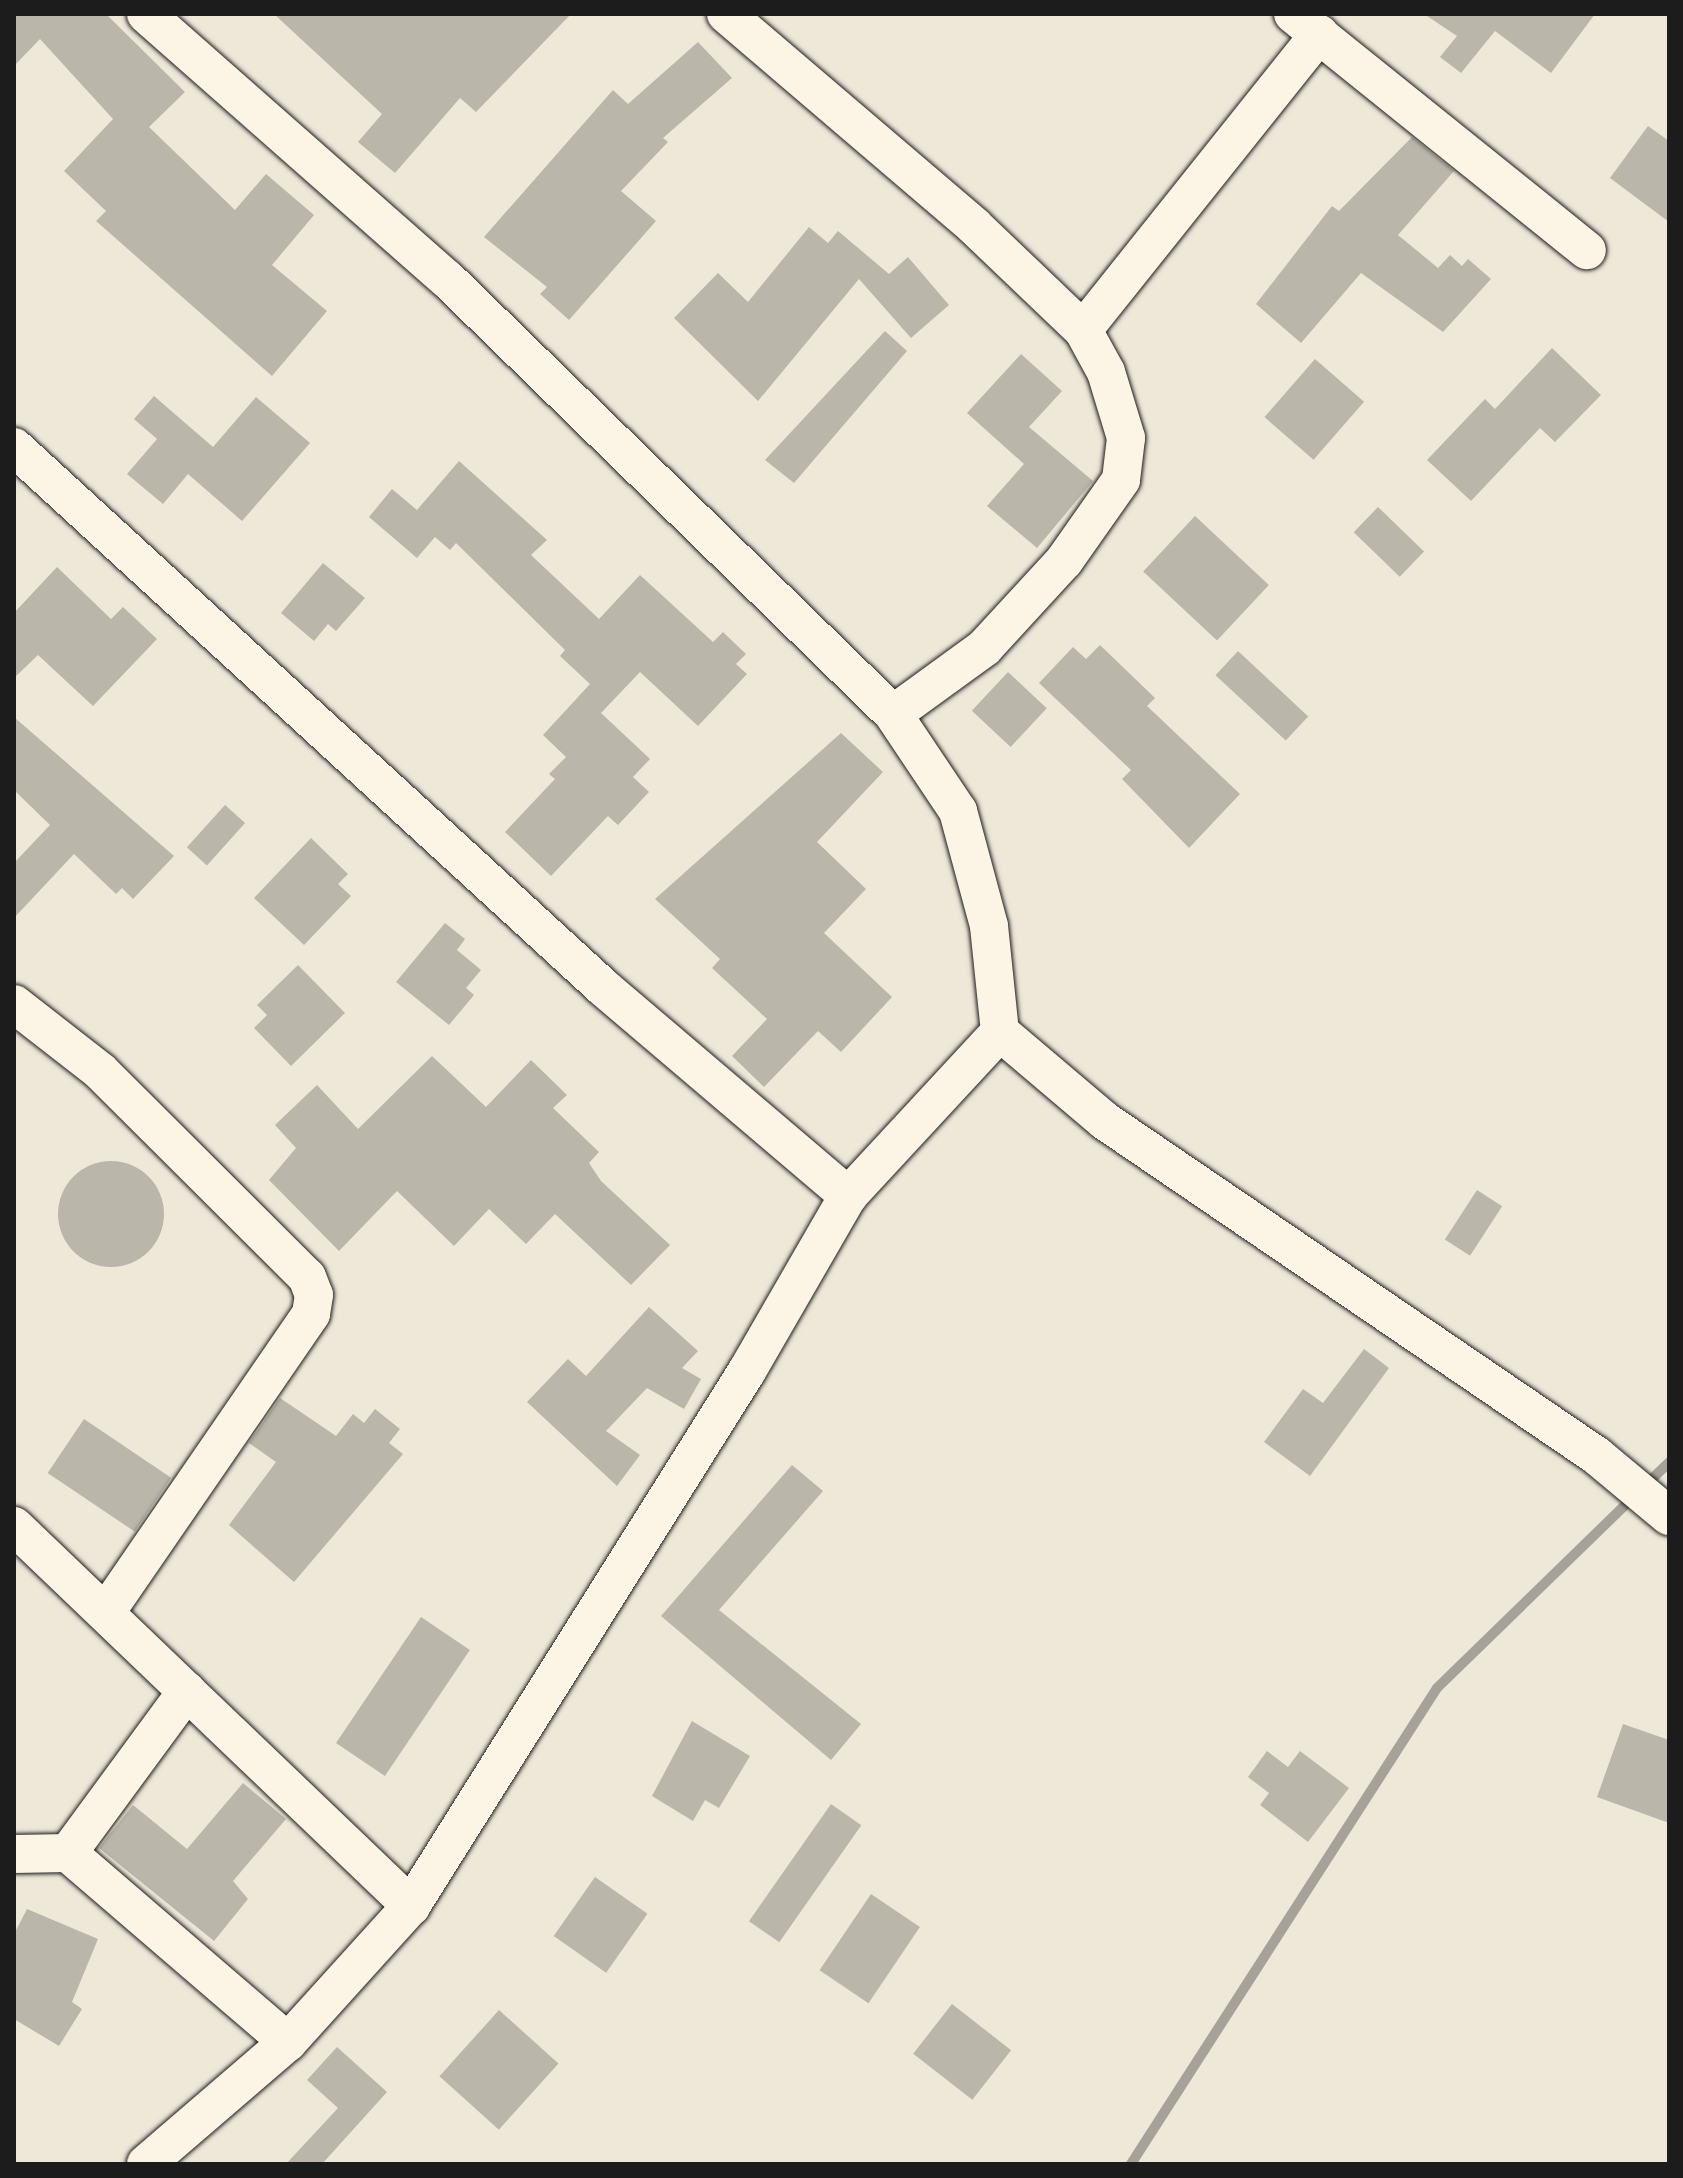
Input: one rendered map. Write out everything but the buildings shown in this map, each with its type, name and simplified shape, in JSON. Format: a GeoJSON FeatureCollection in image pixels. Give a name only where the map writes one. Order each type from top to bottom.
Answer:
{"type":"FeatureCollection","features":[{"type":"Feature","properties":{"kind":"street"},"geometry":{"type":"LineString","coordinates":[[146,14],[447,279],[893,714],[958,811],[989,926],[1000,1032],[1105,1121],[1597,1456],[1669,1516]]}},
{"type":"Feature","properties":{"kind":"street"},"geometry":{"type":"LineString","coordinates":[[726,14],[974,226],[1083,330],[1106,372],[1126,438],[1121,480],[1064,561],[984,648],[893,714]]}},
{"type":"Feature","properties":{"kind":"street"},"geometry":{"type":"LineString","coordinates":[[1083,330],[1306,24],[1587,250]]}},
{"type":"Feature","properties":{"kind":"street"},"geometry":{"type":"LineString","coordinates":[[14,447],[604,988],[848,1196]]}},
{"type":"Feature","properties":{"kind":"street"},"geometry":{"type":"LineString","coordinates":[[14,1004],[100,1071],[307,1277],[314,1295],[311,1314],[106,1612]]}},
{"type":"Feature","properties":{"kind":"street"},"geometry":{"type":"LineString","coordinates":[[146,2164],[288,2042],[411,1906],[747,1371],[848,1196],[1000,1032]]}},
{"type":"Feature","properties":{"kind":"street"},"geometry":{"type":"LineString","coordinates":[[14,1526],[411,1906]]}},
{"type":"Feature","properties":{"kind":"street"},"geometry":{"type":"LineString","coordinates":[[68,1853],[187,1691]]}},
{"type":"Feature","properties":{"kind":"street"},"geometry":{"type":"LineString","coordinates":[[14,1854],[68,1853],[288,2042]]}},
{"type":"Feature","properties":{"kind":"waterway"},"geometry":{"type":"LineString","coordinates":[[1131,2164],[1437,1688],[1669,1462]]}}]}
